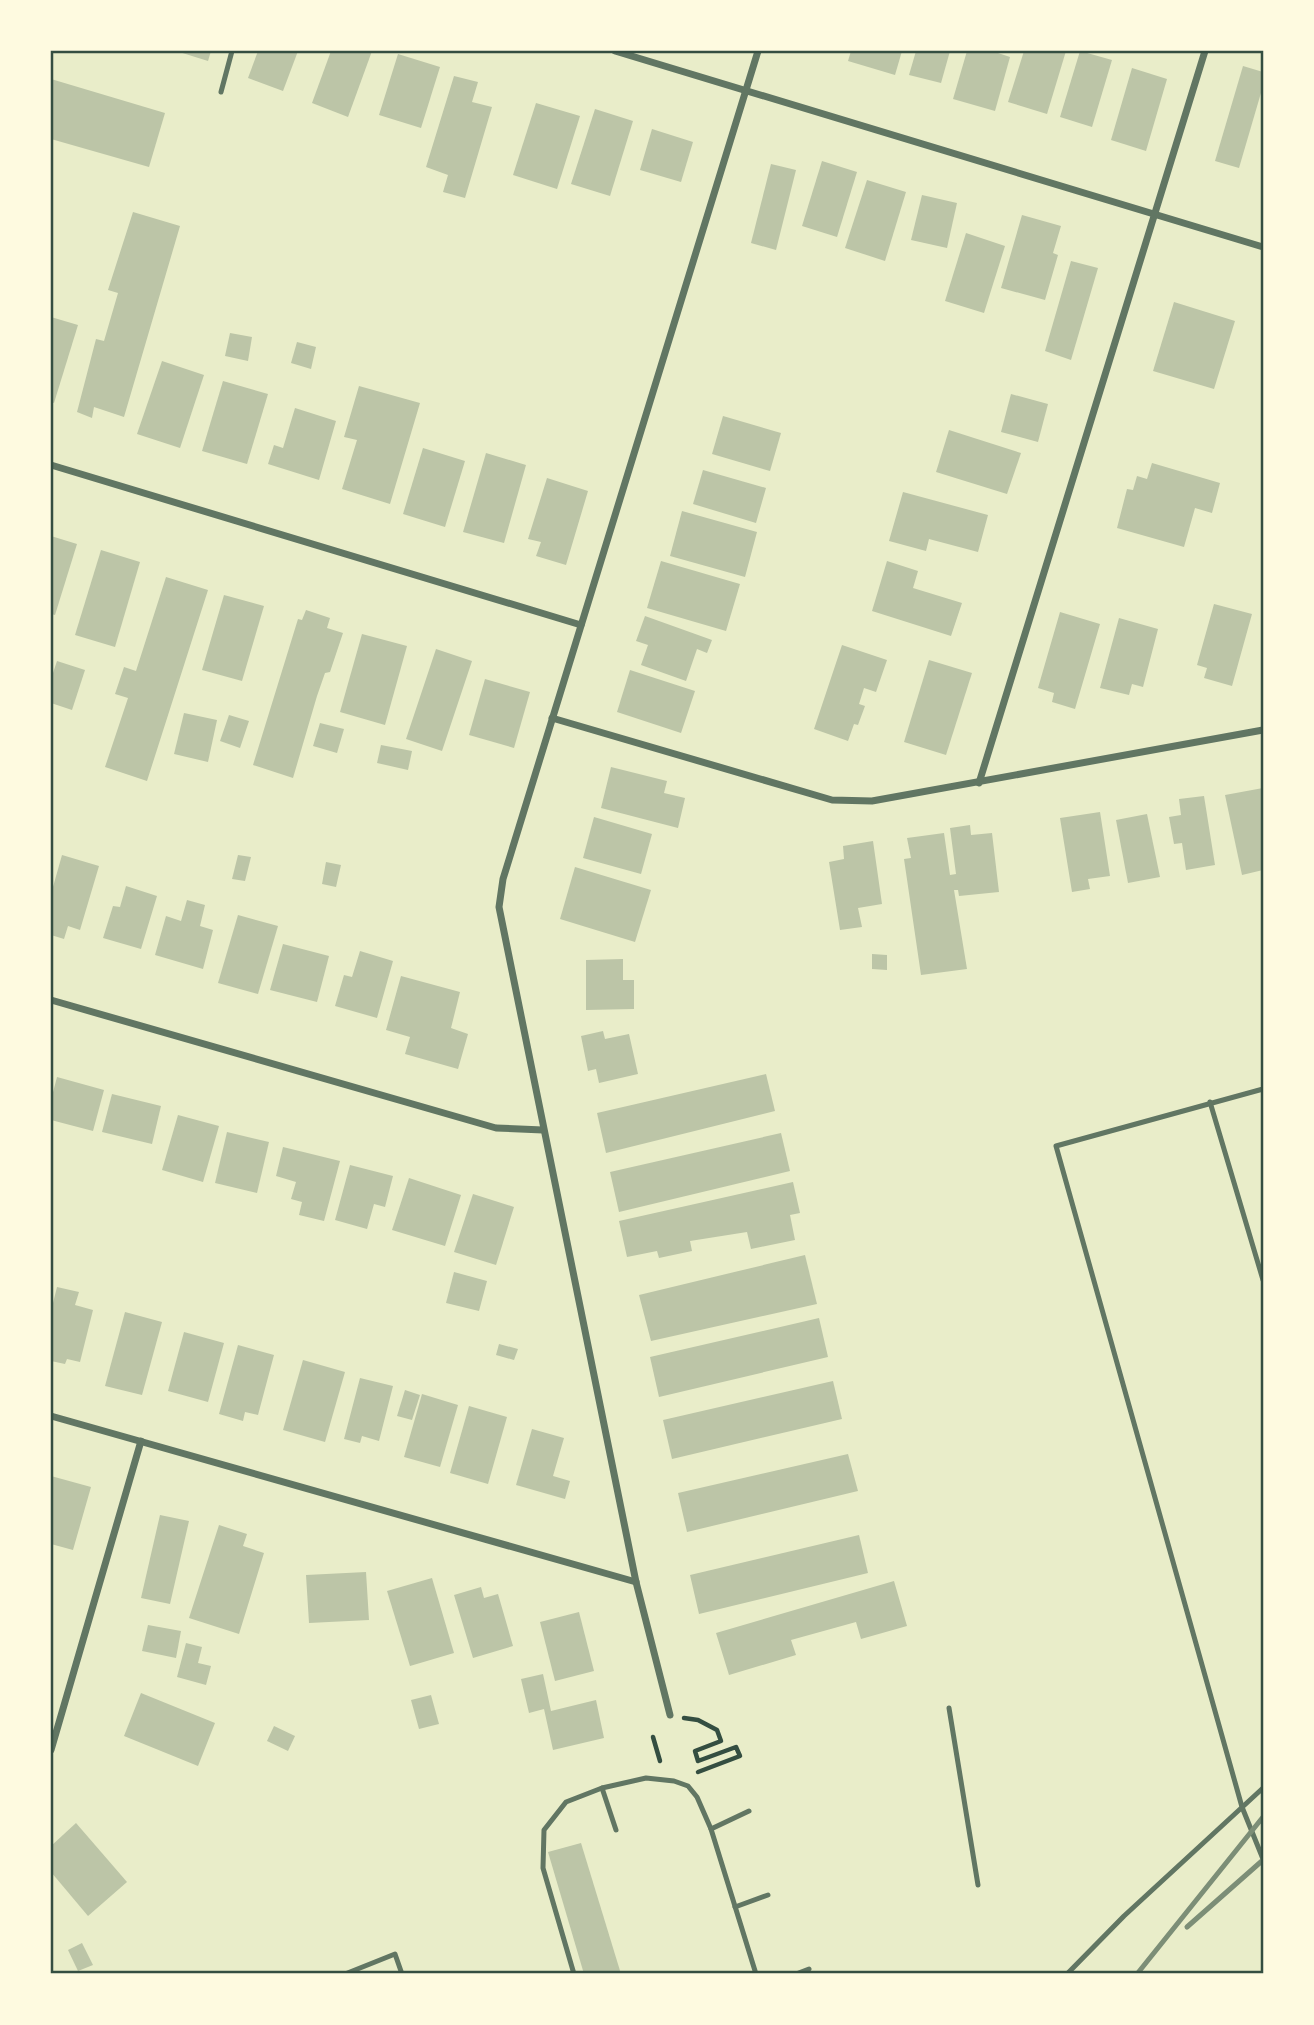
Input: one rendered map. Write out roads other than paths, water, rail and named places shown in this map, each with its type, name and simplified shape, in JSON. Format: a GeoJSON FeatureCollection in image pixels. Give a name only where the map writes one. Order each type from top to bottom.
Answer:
{"type":"FeatureCollection","features":[{"type":"Feature","properties":{"kind":"street"},"geometry":{"type":"LineString","coordinates":[[615,51],[1263,247]]}},
{"type":"Feature","properties":{"kind":"street"},"geometry":{"type":"LineString","coordinates":[[670,1715],[636,1582],[499,907],[503,879],[758,51]]}},
{"type":"Feature","properties":{"kind":"street"},"geometry":{"type":"LineString","coordinates":[[979,783],[1205,51]]}},
{"type":"Feature","properties":{"kind":"street"},"geometry":{"type":"LineString","coordinates":[[51,465],[581,625]]}},
{"type":"Feature","properties":{"kind":"street"},"geometry":{"type":"LineString","coordinates":[[552,718],[832,800],[872,801],[1263,730]]}},
{"type":"Feature","properties":{"kind":"street"},"geometry":{"type":"LineString","coordinates":[[51,1000],[496,1128],[543,1130]]}},
{"type":"Feature","properties":{"kind":"street"},"geometry":{"type":"LineString","coordinates":[[51,1416],[636,1582]]}},
{"type":"Feature","properties":{"kind":"street"},"geometry":{"type":"LineString","coordinates":[[51,1750],[141,1441]]}},
{"type":"Feature","properties":{"kind":"lane"},"geometry":{"type":"LineString","coordinates":[[221,92],[232,51]]}},
{"type":"Feature","properties":{"kind":"lane"},"geometry":{"type":"LineString","coordinates":[[1263,1089],[1056,1146],[1242,1807],[1263,1859]]}},
{"type":"Feature","properties":{"kind":"lane"},"geometry":{"type":"LineString","coordinates":[[1210,1102],[1263,1280]]}},
{"type":"Feature","properties":{"kind":"lane"},"geometry":{"type":"LineString","coordinates":[[949,1708],[978,1885]]}},
{"type":"Feature","properties":{"kind":"lane"},"geometry":{"type":"LineString","coordinates":[[574,1974],[544,1868],[544,1830],[566,1802],[602,1788],[646,1778],[674,1781],[688,1787],[697,1797],[711,1829],[756,1974]]}},
{"type":"Feature","properties":{"kind":"lane"},"geometry":{"type":"LineString","coordinates":[[1242,1807],[1263,1783]]}},
{"type":"Feature","properties":{"kind":"lane"},"geometry":{"type":"LineString","coordinates":[[602,1788],[616,1830]]}},
{"type":"Feature","properties":{"kind":"lane"},"geometry":{"type":"LineString","coordinates":[[1067,1974],[1124,1916],[1263,1788]]}},
{"type":"Feature","properties":{"kind":"lane"},"geometry":{"type":"LineString","coordinates":[[711,1829],[749,1811]]}},
{"type":"Feature","properties":{"kind":"lane"},"geometry":{"type":"LineString","coordinates":[[735,1907],[768,1895]]}},
{"type":"Feature","properties":{"kind":"lane"},"geometry":{"type":"LineString","coordinates":[[345,1974],[396,1954],[402,1974]]}},
{"type":"Feature","properties":{"kind":"lane"},"geometry":{"type":"LineString","coordinates":[[796,1974],[809,1969]]}},
{"type":"Feature","properties":{"kind":"railway"},"geometry":{"type":"LineString","coordinates":[[1137,1974],[1263,1817]]}},
{"type":"Feature","properties":{"kind":"railway"},"geometry":{"type":"LineString","coordinates":[[1187,1927],[1263,1860]]}}]}
